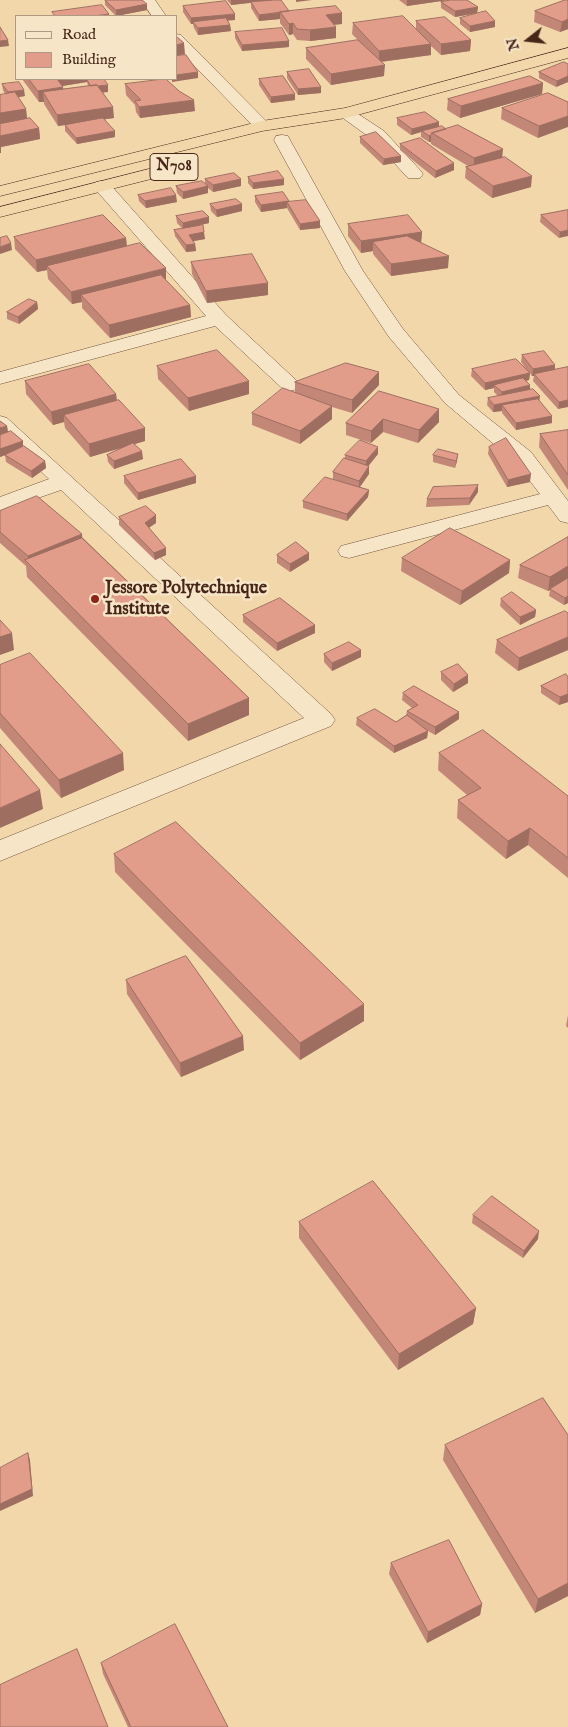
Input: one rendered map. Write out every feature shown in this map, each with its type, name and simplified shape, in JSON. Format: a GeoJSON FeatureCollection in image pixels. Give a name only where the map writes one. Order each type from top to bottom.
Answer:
{"type":"FeatureCollection","features":[{"type":"Feature","properties":{"kind":"highway","name":"N708"},"geometry":{"type":"LineString","coordinates":[[272,142],[346,113],[568,53]]}},
{"type":"Feature","properties":{"kind":"highway","name":"N708"},"geometry":{"type":"LineString","coordinates":[[0,191],[262,126],[346,113]]}},
{"type":"Feature","properties":{"kind":"highway","name":"N708"},"geometry":{"type":"LineString","coordinates":[[0,212],[168,169]]}},
{"type":"Feature","properties":{"kind":"street"},"geometry":{"type":"LineString","coordinates":[[148,0],[158,15]]}},
{"type":"Feature","properties":{"kind":"street"},"geometry":{"type":"LineString","coordinates":[[178,40],[262,126]]}},
{"type":"Feature","properties":{"kind":"street"},"geometry":{"type":"LineString","coordinates":[[346,113],[378,135],[414,174]]}},
{"type":"Feature","properties":{"kind":"street"},"geometry":{"type":"LineString","coordinates":[[272,142],[396,333],[452,399],[523,457],[568,516]]}},
{"type":"Feature","properties":{"kind":"street"},"geometry":{"type":"LineString","coordinates":[[102,186],[219,319],[290,386]]}},
{"type":"Feature","properties":{"kind":"street"},"geometry":{"type":"LineString","coordinates":[[0,378],[219,319]]}},
{"type":"Feature","properties":{"kind":"street"},"geometry":{"type":"LineString","coordinates":[[0,422],[322,720],[0,852]]}},
{"type":"Feature","properties":{"kind":"street"},"geometry":{"type":"LineString","coordinates":[[0,504],[65,481]]}},
{"type":"Feature","properties":{"kind":"street"},"geometry":{"type":"LineString","coordinates":[[348,551],[554,497]]}},
{"type":"Feature","properties":{"kind":"building"},"geometry":{"type":"Polygon","coordinates":[[[105,0],[142,0],[147,4],[116,10],[105,0]]]}},
{"type":"Feature","properties":{"kind":"building"},"geometry":{"type":"Polygon","coordinates":[[[281,0],[289,11],[259,15],[251,2],[281,0]]]}},
{"type":"Feature","properties":{"kind":"building"},"geometry":{"type":"Polygon","coordinates":[[[467,0],[478,7],[455,11],[441,2],[467,0]]]}},
{"type":"Feature","properties":{"kind":"building"},"geometry":{"type":"Polygon","coordinates":[[[568,0],[568,19],[562,22],[535,11],[568,0]]]}},
{"type":"Feature","properties":{"kind":"building"},"geometry":{"type":"Polygon","coordinates":[[[226,1],[235,14],[191,18],[183,6],[226,1]]]}},
{"type":"Feature","properties":{"kind":"building"},"geometry":{"type":"Polygon","coordinates":[[[102,5],[109,14],[54,15],[52,12],[102,5]]]}},
{"type":"Feature","properties":{"kind":"building"},"geometry":{"type":"Polygon","coordinates":[[[336,6],[342,13],[326,15],[336,27],[310,30],[297,29],[293,23],[289,24],[280,12],[336,6]]]}},
{"type":"Feature","properties":{"kind":"building"},"geometry":{"type":"Polygon","coordinates":[[[486,11],[495,21],[470,26],[460,18],[486,11]]]}},
{"type":"Feature","properties":{"kind":"building"},"geometry":{"type":"Polygon","coordinates":[[[403,16],[431,44],[379,51],[353,23],[403,16]]]}},
{"type":"Feature","properties":{"kind":"building"},"geometry":{"type":"Polygon","coordinates":[[[445,17],[471,40],[441,44],[416,21],[445,17]]]}},
{"type":"Feature","properties":{"kind":"building"},"geometry":{"type":"Polygon","coordinates":[[[226,18],[230,25],[198,28],[193,22],[226,18]]]}},
{"type":"Feature","properties":{"kind":"building"},"geometry":{"type":"Polygon","coordinates":[[[0,27],[8,40],[0,41],[0,27]]]}},
{"type":"Feature","properties":{"kind":"building"},"geometry":{"type":"Polygon","coordinates":[[[282,28],[289,41],[242,45],[235,32],[282,28]]]}},
{"type":"Feature","properties":{"kind":"building"},"geometry":{"type":"Polygon","coordinates":[[[178,38],[184,43],[178,44],[178,38]]]}},
{"type":"Feature","properties":{"kind":"building"},"geometry":{"type":"Polygon","coordinates":[[[358,40],[385,65],[331,74],[306,48],[358,40]]]}},
{"type":"Feature","properties":{"kind":"building"},"geometry":{"type":"Polygon","coordinates":[[[186,55],[198,72],[178,75],[178,56],[186,55]]]}},
{"type":"Feature","properties":{"kind":"building"},"geometry":{"type":"Polygon","coordinates":[[[564,62],[568,64],[568,76],[557,81],[539,72],[564,62]]]}},
{"type":"Feature","properties":{"kind":"building"},"geometry":{"type":"Polygon","coordinates":[[[309,69],[321,87],[298,89],[287,72],[309,69]]]}},
{"type":"Feature","properties":{"kind":"building"},"geometry":{"type":"Polygon","coordinates":[[[283,76],[295,94],[271,97],[259,79],[283,76]]]}},
{"type":"Feature","properties":{"kind":"building"},"geometry":{"type":"Polygon","coordinates":[[[530,76],[543,83],[461,106],[448,99],[530,76]]]}},
{"type":"Feature","properties":{"kind":"building"},"geometry":{"type":"Polygon","coordinates":[[[30,80],[58,80],[63,87],[38,91],[30,80]]]}},
{"type":"Feature","properties":{"kind":"building"},"geometry":{"type":"Polygon","coordinates":[[[88,80],[105,80],[108,85],[97,85],[91,86],[88,80]]]}},
{"type":"Feature","properties":{"kind":"building"},"geometry":{"type":"Polygon","coordinates":[[[167,80],[179,91],[194,100],[139,107],[135,101],[141,100],[125,84],[167,80]]]}},
{"type":"Feature","properties":{"kind":"building"},"geometry":{"type":"Polygon","coordinates":[[[19,82],[24,90],[8,92],[2,84],[19,82]]]}},
{"type":"Feature","properties":{"kind":"building"},"geometry":{"type":"Polygon","coordinates":[[[97,85],[113,107],[57,115],[43,92],[97,85]]]}},
{"type":"Feature","properties":{"kind":"building"},"geometry":{"type":"Polygon","coordinates":[[[15,92],[26,109],[0,113],[0,95],[15,92]]]}},
{"type":"Feature","properties":{"kind":"building"},"geometry":{"type":"Polygon","coordinates":[[[548,93],[568,102],[568,116],[539,126],[502,108],[548,93]]]}},
{"type":"Feature","properties":{"kind":"building"},"geometry":{"type":"Polygon","coordinates":[[[425,112],[439,122],[412,129],[397,118],[425,112]]]}},
{"type":"Feature","properties":{"kind":"building"},"geometry":{"type":"Polygon","coordinates":[[[30,118],[39,128],[0,136],[0,124],[30,118]]]}},
{"type":"Feature","properties":{"kind":"building"},"geometry":{"type":"Polygon","coordinates":[[[103,118],[115,131],[76,138],[65,125],[103,118]]]}},
{"type":"Feature","properties":{"kind":"building"},"geometry":{"type":"Polygon","coordinates":[[[458,125],[503,149],[474,158],[432,133],[458,125]]]}},
{"type":"Feature","properties":{"kind":"building"},"geometry":{"type":"Polygon","coordinates":[[[442,126],[446,129],[432,133],[429,136],[422,131],[442,126]]]}},
{"type":"Feature","properties":{"kind":"building"},"geometry":{"type":"Polygon","coordinates":[[[376,132],[401,156],[384,159],[360,137],[376,132]]]}},
{"type":"Feature","properties":{"kind":"building"},"geometry":{"type":"Polygon","coordinates":[[[420,138],[454,163],[436,171],[400,144],[420,138]]]}},
{"type":"Feature","properties":{"kind":"building"},"geometry":{"type":"Polygon","coordinates":[[[505,157],[532,176],[493,186],[466,167],[505,157]]]}},
{"type":"Feature","properties":{"kind":"building"},"geometry":{"type":"Polygon","coordinates":[[[278,171],[284,179],[253,183],[248,177],[278,171]]]}},
{"type":"Feature","properties":{"kind":"building"},"geometry":{"type":"Polygon","coordinates":[[[234,173],[241,179],[213,185],[205,179],[234,173]]]}},
{"type":"Feature","properties":{"kind":"building"},"geometry":{"type":"Polygon","coordinates":[[[202,181],[208,186],[183,192],[176,186],[202,181]]]}},
{"type":"Feature","properties":{"kind":"building"},"geometry":{"type":"Polygon","coordinates":[[[171,188],[176,195],[145,201],[138,195],[171,188]]]}},
{"type":"Feature","properties":{"kind":"building"},"geometry":{"type":"Polygon","coordinates":[[[283,192],[289,201],[261,205],[255,196],[283,192]]]}},
{"type":"Feature","properties":{"kind":"building"},"geometry":{"type":"Polygon","coordinates":[[[236,199],[242,204],[216,210],[210,204],[236,199]]]}},
{"type":"Feature","properties":{"kind":"building"},"geometry":{"type":"Polygon","coordinates":[[[306,200],[320,221],[300,224],[287,202],[306,200]]]}},
{"type":"Feature","properties":{"kind":"building"},"geometry":{"type":"Polygon","coordinates":[[[568,210],[568,230],[560,232],[541,215],[568,210]]]}},
{"type":"Feature","properties":{"kind":"building"},"geometry":{"type":"Polygon","coordinates":[[[203,211],[209,217],[183,223],[176,216],[203,211]]]}},
{"type":"Feature","properties":{"kind":"building"},"geometry":{"type":"Polygon","coordinates":[[[103,215],[126,238],[36,260],[14,237],[103,215]]]}},
{"type":"Feature","properties":{"kind":"building"},"geometry":{"type":"Polygon","coordinates":[[[408,215],[422,232],[361,241],[348,224],[408,215]]]}},
{"type":"Feature","properties":{"kind":"building"},"geometry":{"type":"Polygon","coordinates":[[[203,225],[204,232],[189,235],[195,244],[186,245],[174,230],[203,225]]]}},
{"type":"Feature","properties":{"kind":"building"},"geometry":{"type":"Polygon","coordinates":[[[7,236],[11,243],[0,247],[0,238],[7,236]]]}},
{"type":"Feature","properties":{"kind":"building"},"geometry":{"type":"Polygon","coordinates":[[[407,236],[449,256],[391,264],[373,242],[407,236]]]}},
{"type":"Feature","properties":{"kind":"building"},"geometry":{"type":"Polygon","coordinates":[[[140,243],[166,268],[71,292],[47,266],[140,243]]]}},
{"type":"Feature","properties":{"kind":"building"},"geometry":{"type":"Polygon","coordinates":[[[252,254],[268,283],[206,291],[191,262],[252,254]]]}},
{"type":"Feature","properties":{"kind":"building"},"geometry":{"type":"Polygon","coordinates":[[[161,275],[190,305],[109,325],[81,295],[161,275]]]}},
{"type":"Feature","properties":{"kind":"building"},"geometry":{"type":"Polygon","coordinates":[[[29,299],[37,302],[18,317],[7,312],[29,299]]]}},
{"type":"Feature","properties":{"kind":"building"},"geometry":{"type":"Polygon","coordinates":[[[217,350],[249,381],[188,398],[157,366],[217,350]]]}},
{"type":"Feature","properties":{"kind":"building"},"geometry":{"type":"Polygon","coordinates":[[[544,351],[555,365],[533,369],[522,355],[544,351]]]}},
{"type":"Feature","properties":{"kind":"building"},"geometry":{"type":"Polygon","coordinates":[[[516,359],[530,373],[485,383],[472,369],[516,359]]]}},
{"type":"Feature","properties":{"kind":"building"},"geometry":{"type":"Polygon","coordinates":[[[346,363],[379,372],[352,400],[295,382],[346,363]]]}},
{"type":"Feature","properties":{"kind":"building"},"geometry":{"type":"Polygon","coordinates":[[[89,364],[116,394],[51,412],[25,381],[89,364]]]}},
{"type":"Feature","properties":{"kind":"building"},"geometry":{"type":"Polygon","coordinates":[[[568,367],[568,400],[559,402],[534,374],[568,367]]]}},
{"type":"Feature","properties":{"kind":"building"},"geometry":{"type":"Polygon","coordinates":[[[523,378],[530,385],[502,392],[494,385],[523,378]]]}},
{"type":"Feature","properties":{"kind":"building"},"geometry":{"type":"Polygon","coordinates":[[[283,388],[332,406],[300,431],[252,413],[283,388]]]}},
{"type":"Feature","properties":{"kind":"building"},"geometry":{"type":"Polygon","coordinates":[[[533,389],[540,396],[494,405],[488,398],[533,389]]]}},
{"type":"Feature","properties":{"kind":"building"},"geometry":{"type":"Polygon","coordinates":[[[379,391],[439,409],[419,430],[383,419],[371,431],[346,423],[379,391]]]}},
{"type":"Feature","properties":{"kind":"building"},"geometry":{"type":"Polygon","coordinates":[[[538,399],[552,416],[516,423],[502,405],[538,399]]]}},
{"type":"Feature","properties":{"kind":"building"},"geometry":{"type":"Polygon","coordinates":[[[119,400],[145,428],[89,444],[64,415],[119,400]]]}},
{"type":"Feature","properties":{"kind":"building"},"geometry":{"type":"Polygon","coordinates":[[[0,421],[7,426],[0,428],[0,421]]]}},
{"type":"Feature","properties":{"kind":"building"},"geometry":{"type":"Polygon","coordinates":[[[568,430],[568,475],[540,434],[568,430]]]}},
{"type":"Feature","properties":{"kind":"building"},"geometry":{"type":"Polygon","coordinates":[[[11,431],[23,441],[0,449],[0,435],[11,431]]]}},
{"type":"Feature","properties":{"kind":"building"},"geometry":{"type":"Polygon","coordinates":[[[506,438],[531,474],[508,480],[489,447],[506,438]]]}},
{"type":"Feature","properties":{"kind":"building"},"geometry":{"type":"Polygon","coordinates":[[[360,440],[378,447],[366,461],[345,455],[360,440]]]}},
{"type":"Feature","properties":{"kind":"building"},"geometry":{"type":"Polygon","coordinates":[[[133,443],[142,451],[114,461],[107,455],[133,443]]]}},
{"type":"Feature","properties":{"kind":"building"},"geometry":{"type":"Polygon","coordinates":[[[24,446],[45,461],[31,471],[5,455],[24,446]]]}},
{"type":"Feature","properties":{"kind":"building"},"geometry":{"type":"Polygon","coordinates":[[[438,449],[458,454],[456,461],[433,455],[438,449]]]}},
{"type":"Feature","properties":{"kind":"building"},"geometry":{"type":"Polygon","coordinates":[[[344,458],[369,466],[359,481],[333,472],[344,458]]]}},
{"type":"Feature","properties":{"kind":"building"},"geometry":{"type":"Polygon","coordinates":[[[181,459],[196,476],[138,493],[124,476],[181,459]]]}},
{"type":"Feature","properties":{"kind":"building"},"geometry":{"type":"Polygon","coordinates":[[[325,477],[369,490],[347,514],[303,501],[325,477]]]}},
{"type":"Feature","properties":{"kind":"building"},"geometry":{"type":"Polygon","coordinates":[[[478,485],[470,498],[427,499],[433,487],[478,485]]]}},
{"type":"Feature","properties":{"kind":"building"},"geometry":{"type":"Polygon","coordinates":[[[37,496],[82,534],[28,556],[0,532],[0,511],[37,496]]]}},
{"type":"Feature","properties":{"kind":"building"},"geometry":{"type":"Polygon","coordinates":[[[146,506],[156,515],[145,523],[166,548],[154,553],[119,517],[146,506]]]}},
{"type":"Feature","properties":{"kind":"building"},"geometry":{"type":"Polygon","coordinates":[[[450,528],[510,560],[462,591],[402,558],[450,528]]]}},
{"type":"Feature","properties":{"kind":"building"},"geometry":{"type":"Polygon","coordinates":[[[568,537],[568,566],[550,577],[520,565],[568,537]]]}},
{"type":"Feature","properties":{"kind":"building"},"geometry":{"type":"Polygon","coordinates":[[[82,538],[249,698],[188,724],[25,560],[82,538]]]}},
{"type":"Feature","properties":{"kind":"building"},"geometry":{"type":"Polygon","coordinates":[[[296,542],[309,553],[290,564],[277,555],[296,542]]]}},
{"type":"Feature","properties":{"kind":"building"},"geometry":{"type":"Polygon","coordinates":[[[568,578],[568,596],[565,598],[550,589],[568,578]]]}},
{"type":"Feature","properties":{"kind":"building"},"geometry":{"type":"Polygon","coordinates":[[[512,592],[536,610],[520,617],[501,599],[512,592]]]}},
{"type":"Feature","properties":{"kind":"building"},"geometry":{"type":"Polygon","coordinates":[[[280,598],[315,625],[277,643],[243,615],[280,598]]]}},
{"type":"Feature","properties":{"kind":"building"},"geometry":{"type":"Polygon","coordinates":[[[565,611],[568,613],[568,637],[519,658],[497,640],[565,611]]]}},
{"type":"Feature","properties":{"kind":"building"},"geometry":{"type":"Polygon","coordinates":[[[0,620],[12,633],[0,637],[0,620]]]}},
{"type":"Feature","properties":{"kind":"building"},"geometry":{"type":"Polygon","coordinates":[[[349,642],[361,650],[332,663],[324,654],[349,642]]]}},
{"type":"Feature","properties":{"kind":"building"},"geometry":{"type":"Polygon","coordinates":[[[30,653],[123,753],[59,780],[0,713],[0,665],[30,653]]]}},
{"type":"Feature","properties":{"kind":"building"},"geometry":{"type":"Polygon","coordinates":[[[458,664],[468,675],[454,684],[441,672],[458,664]]]}},
{"type":"Feature","properties":{"kind":"building"},"geometry":{"type":"Polygon","coordinates":[[[566,674],[568,677],[568,694],[560,697],[541,686],[566,674]]]}},
{"type":"Feature","properties":{"kind":"building"},"geometry":{"type":"Polygon","coordinates":[[[414,686],[459,712],[435,727],[407,711],[418,705],[403,693],[414,686]]]}},
{"type":"Feature","properties":{"kind":"building"},"geometry":{"type":"Polygon","coordinates":[[[375,709],[396,722],[407,715],[428,731],[394,746],[357,718],[375,709]]]}},
{"type":"Feature","properties":{"kind":"building"},"geometry":{"type":"Polygon","coordinates":[[[483,730],[568,796],[568,858],[530,828],[508,841],[458,800],[481,788],[439,753],[483,730]]]}},
{"type":"Feature","properties":{"kind":"building"},"geometry":{"type":"Polygon","coordinates":[[[0,744],[40,790],[0,808],[0,744]]]}},
{"type":"Feature","properties":{"kind":"building"},"geometry":{"type":"Polygon","coordinates":[[[176,822],[364,1004],[300,1043],[114,854],[176,822]]]}},
{"type":"Feature","properties":{"kind":"building"},"geometry":{"type":"Polygon","coordinates":[[[186,956],[243,1036],[180,1063],[126,980],[186,956]]]}},
{"type":"Feature","properties":{"kind":"building"},"geometry":{"type":"Polygon","coordinates":[[[373,1181],[476,1308],[399,1354],[299,1222],[373,1181]]]}},
{"type":"Feature","properties":{"kind":"building"},"geometry":{"type":"Polygon","coordinates":[[[492,1196],[539,1231],[524,1251],[473,1215],[492,1196]]]}},
{"type":"Feature","properties":{"kind":"building"},"geometry":{"type":"Polygon","coordinates":[[[543,1398],[568,1435],[568,1583],[538,1599],[445,1445],[543,1398]]]}},
{"type":"Feature","properties":{"kind":"building"},"geometry":{"type":"Polygon","coordinates":[[[28,1453],[32,1489],[0,1504],[0,1468],[28,1453]]]}},
{"type":"Feature","properties":{"kind":"building"},"geometry":{"type":"Polygon","coordinates":[[[449,1540],[482,1604],[428,1632],[391,1563],[449,1540]]]}},
{"type":"Feature","properties":{"kind":"building"},"geometry":{"type":"Polygon","coordinates":[[[175,1624],[228,1727],[131,1727],[101,1663],[175,1624]]]}},
{"type":"Feature","properties":{"kind":"building"},"geometry":{"type":"Polygon","coordinates":[[[77,1649],[108,1727],[0,1727],[0,1685],[77,1649]]]}},
{"type":"Feature","properties":{"kind":"place","name":"Jessore Polytechnique Institute"},"geometry":{"type":"Point","coordinates":[95,599]}}]}
